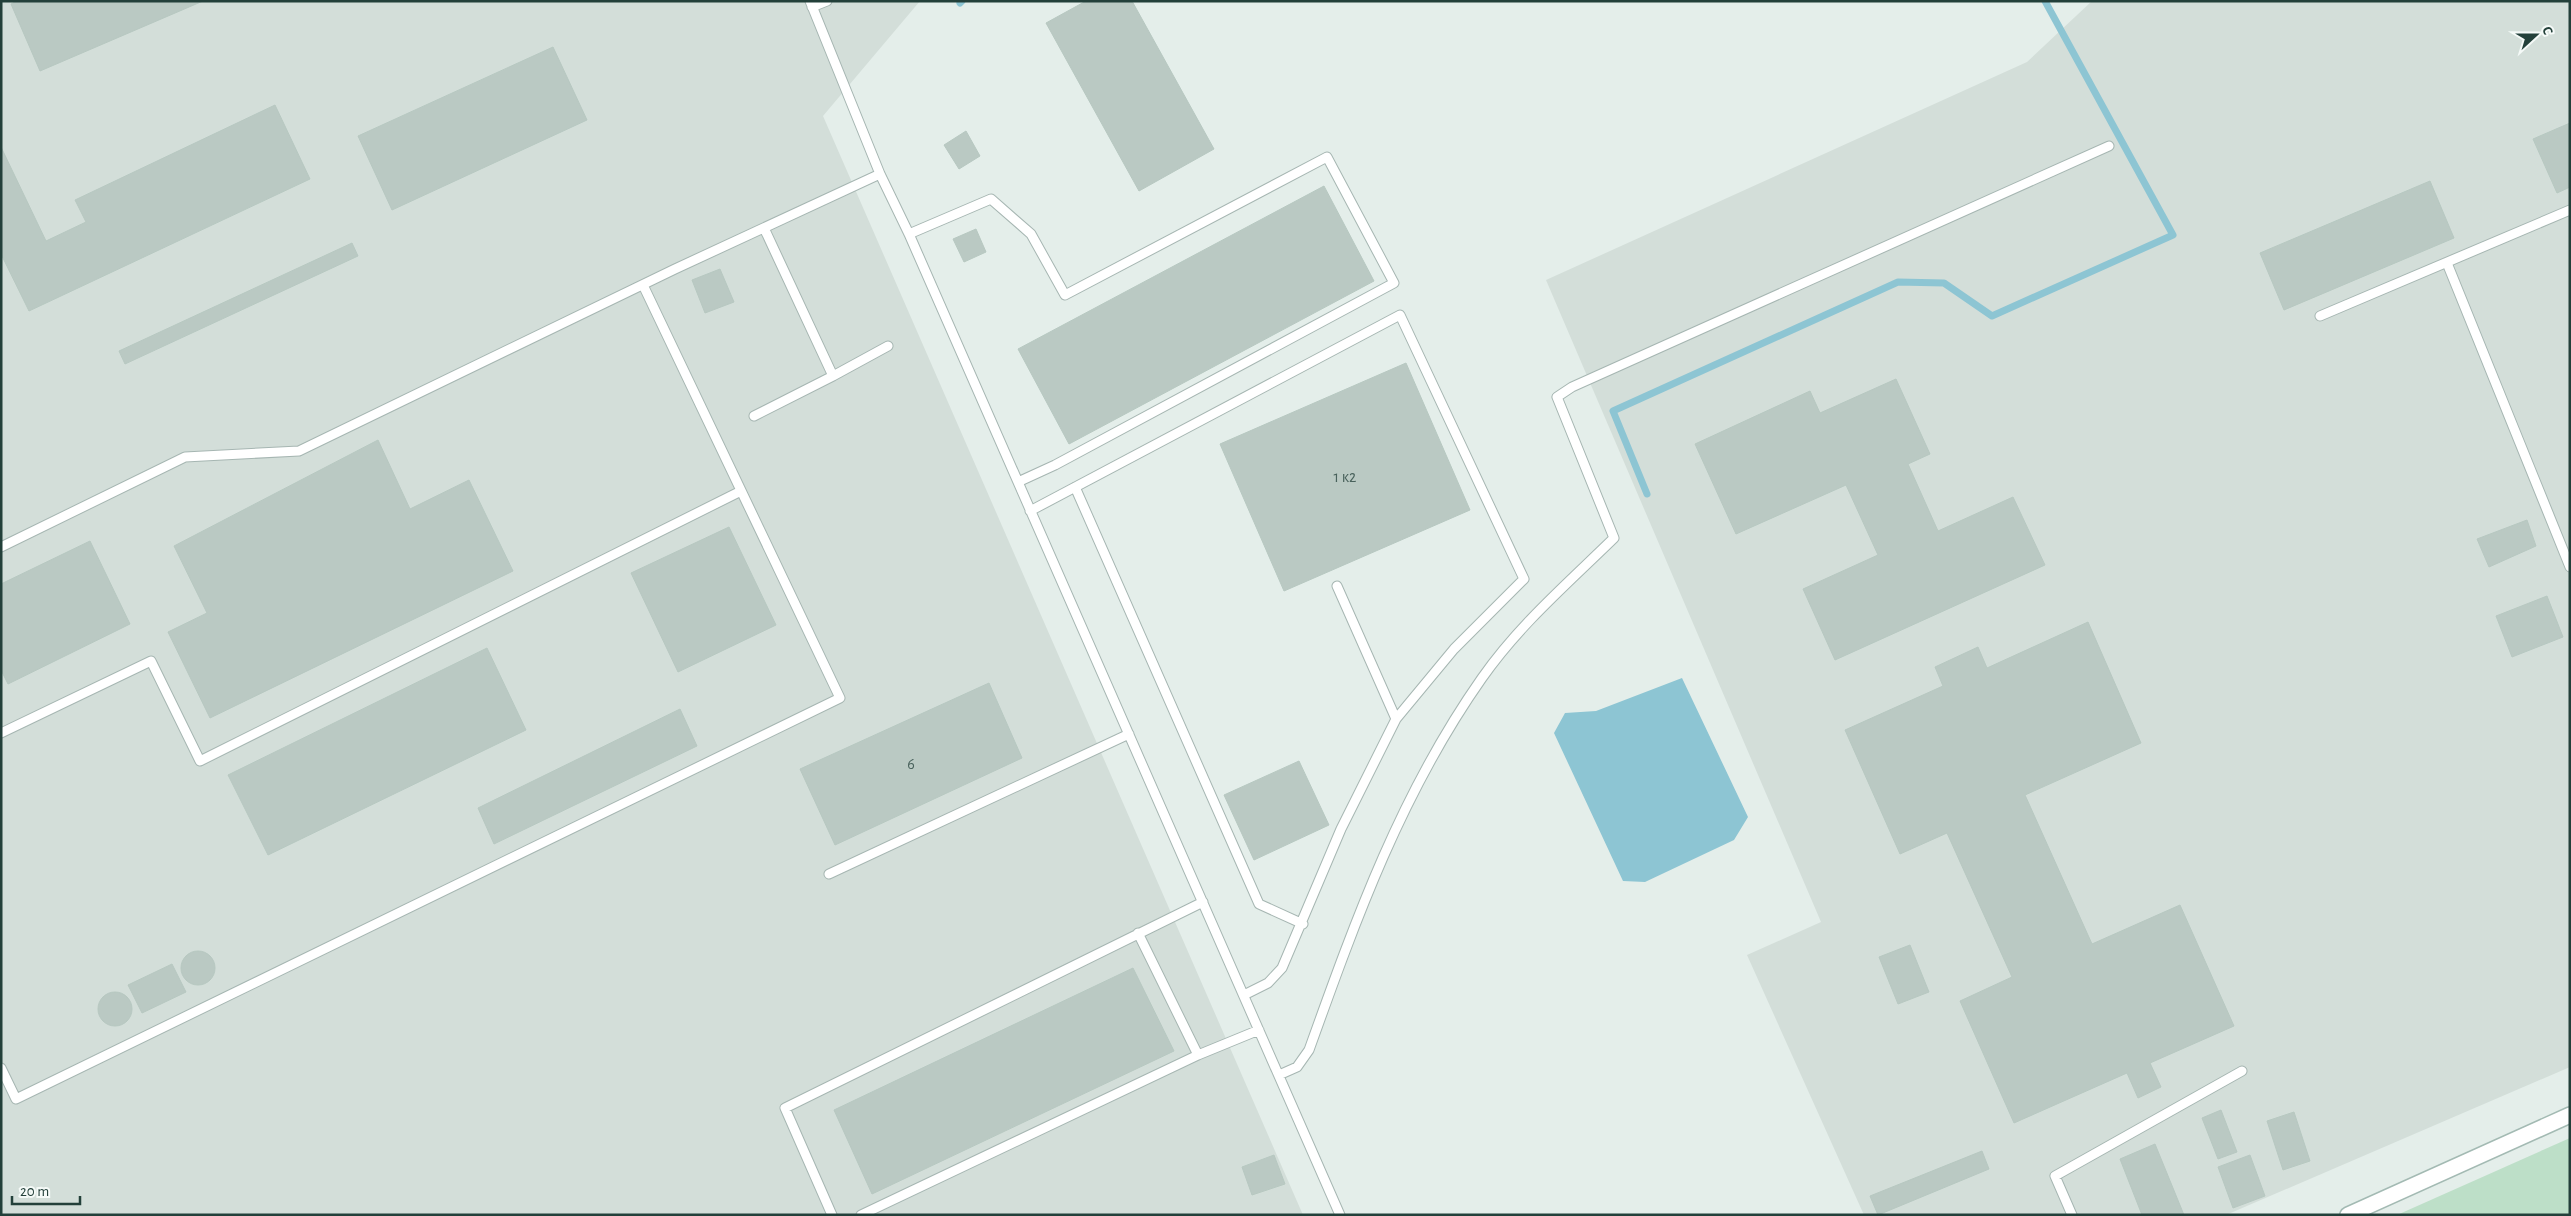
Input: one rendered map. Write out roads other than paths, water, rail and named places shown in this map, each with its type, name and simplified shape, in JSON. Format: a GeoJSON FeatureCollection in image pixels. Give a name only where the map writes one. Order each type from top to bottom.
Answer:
{"type":"FeatureCollection","features":[{"type":"Feature","properties":{"kind":"main road"},"geometry":{"type":"LineString","coordinates":[[2348,1215],[2570,1115]]}},
{"type":"Feature","properties":{"kind":"lane"},"geometry":{"type":"LineString","coordinates":[[827,1],[811,4],[880,174],[909,234],[1340,1215]]}},
{"type":"Feature","properties":{"kind":"lane"},"geometry":{"type":"LineString","coordinates":[[1279,1075],[1297,1067],[1309,1050],[1351,932],[1393,833],[1431,757],[1483,677],[1532,617],[1614,538],[1557,397],[1572,386],[2109,146]]}},
{"type":"Feature","properties":{"kind":"lane"},"geometry":{"type":"LineString","coordinates":[[909,234],[991,200],[1031,234],[1065,295],[1327,157],[1394,283],[1055,465],[1018,482]]}},
{"type":"Feature","properties":{"kind":"lane"},"geometry":{"type":"LineString","coordinates":[[1,547],[185,457],[300,451],[643,285],[880,174]]}},
{"type":"Feature","properties":{"kind":"lane"},"geometry":{"type":"LineString","coordinates":[[2320,316],[2570,210]]}},
{"type":"Feature","properties":{"kind":"lane"},"geometry":{"type":"LineString","coordinates":[[764,228],[833,376]]}},
{"type":"Feature","properties":{"kind":"lane"},"geometry":{"type":"LineString","coordinates":[[2447,263],[2570,567]]}},
{"type":"Feature","properties":{"kind":"lane"},"geometry":{"type":"LineString","coordinates":[[1,1068],[16,1099],[840,698],[643,285]]}},
{"type":"Feature","properties":{"kind":"lane"},"geometry":{"type":"LineString","coordinates":[[1030,511],[1400,315],[1524,579],[1454,649],[1396,719],[1341,829],[1303,924],[1282,968],[1268,983],[1244,996]]}},
{"type":"Feature","properties":{"kind":"lane"},"geometry":{"type":"LineString","coordinates":[[754,416],[888,346]]}},
{"type":"Feature","properties":{"kind":"lane"},"geometry":{"type":"LineString","coordinates":[[1075,487],[1259,904],[1303,924]]}},
{"type":"Feature","properties":{"kind":"lane"},"geometry":{"type":"LineString","coordinates":[[1,733],[151,661],[200,761],[741,492]]}},
{"type":"Feature","properties":{"kind":"lane"},"geometry":{"type":"LineString","coordinates":[[1337,586],[1396,719]]}},
{"type":"Feature","properties":{"kind":"lane"},"geometry":{"type":"LineString","coordinates":[[829,874],[1129,734]]}},
{"type":"Feature","properties":{"kind":"lane"},"geometry":{"type":"LineString","coordinates":[[832,1215],[785,1108],[1203,902]]}},
{"type":"Feature","properties":{"kind":"lane"},"geometry":{"type":"LineString","coordinates":[[1138,933],[1198,1055]]}},
{"type":"Feature","properties":{"kind":"lane"},"geometry":{"type":"LineString","coordinates":[[861,1215],[1198,1055],[1259,1030]]}},
{"type":"Feature","properties":{"kind":"lane"},"geometry":{"type":"LineString","coordinates":[[2072,1215],[2055,1176],[2242,1072]]}},
{"type":"Feature","properties":{"kind":"water"},"geometry":{"type":"Polygon","coordinates":[[[1682,678],[1748,817],[1734,840],[1645,882],[1623,881],[1554,733],[1565,713],[1596,711],[1682,678]]]}},
{"type":"Feature","properties":{"kind":"waterway"},"geometry":{"type":"LineString","coordinates":[[1647,494],[1613,411],[1898,282],[1944,283],[1992,316],[2173,235],[2045,1]]}}]}
